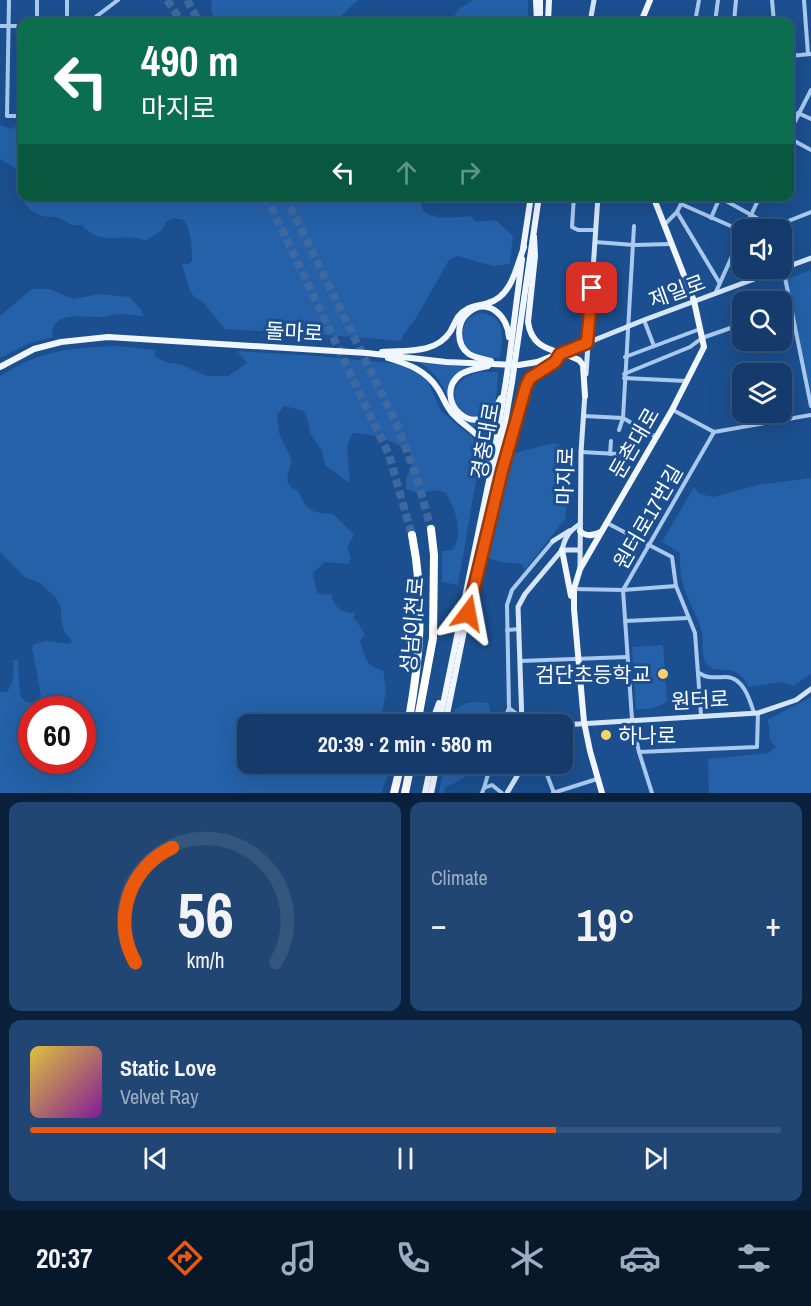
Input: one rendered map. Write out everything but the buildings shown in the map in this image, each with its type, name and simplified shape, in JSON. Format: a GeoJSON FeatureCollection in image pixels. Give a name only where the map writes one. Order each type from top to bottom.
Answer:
{"type":"FeatureCollection","features":[{"type":"Feature","properties":{"kind":"highway","name":"성남이천로"},"geometry":{"type":"LineString","coordinates":[[419,714],[433,638],[434,564],[431,528]]}},
{"type":"Feature","properties":{"kind":"highway","name":"성남이천로"},"geometry":{"type":"LineString","coordinates":[[407,714],[420,629],[421,602],[412,535]]}},
{"type":"Feature","properties":{"kind":"highway"},"geometry":{"type":"LineString","coordinates":[[394,793],[399,774]]}},
{"type":"Feature","properties":{"kind":"highway"},"geometry":{"type":"LineString","coordinates":[[405,793],[409,774]]}},
{"type":"Feature","properties":{"kind":"main road"},"geometry":{"type":"LineString","coordinates":[[538,0],[538,18]]}},
{"type":"Feature","properties":{"kind":"main road"},"geometry":{"type":"LineString","coordinates":[[547,0],[547,18]]}},
{"type":"Feature","properties":{"kind":"main road"},"geometry":{"type":"LineString","coordinates":[[643,18],[650,0]]}},
{"type":"Feature","properties":{"kind":"main road","name":"경충대로"},"geometry":{"type":"LineString","coordinates":[[513,353],[530,201]]}},
{"type":"Feature","properties":{"kind":"main road","name":"경충대로"},"geometry":{"type":"LineString","coordinates":[[448,714],[473,591],[538,201]]}},
{"type":"Feature","properties":{"kind":"main road","name":"둔촌대로"},"geometry":{"type":"LineString","coordinates":[[602,793],[584,722],[574,589],[580,569],[672,410],[704,347],[694,302],[655,201]]}},
{"type":"Feature","properties":{"kind":"main road"},"geometry":{"type":"LineString","coordinates":[[534,237],[535,256],[528,322],[530,332],[533,339],[540,345],[579,360],[583,365],[585,396]]}},
{"type":"Feature","properties":{"kind":"main road"},"geometry":{"type":"LineString","coordinates":[[367,353],[420,350],[436,345],[451,331],[464,310],[476,305],[488,304],[507,290],[524,247]]}},
{"type":"Feature","properties":{"kind":"main road"},"geometry":{"type":"LineString","coordinates":[[501,363],[468,353],[461,346],[459,330],[467,313],[476,308],[484,308],[500,314],[506,321],[513,353]]}},
{"type":"Feature","properties":{"kind":"main road","name":"돌마로"},"geometry":{"type":"LineString","coordinates":[[0,367],[18,356],[61,342],[108,338],[367,353],[446,362],[519,365],[537,362],[587,343]]}},
{"type":"Feature","properties":{"kind":"main road"},"geometry":{"type":"LineString","coordinates":[[367,353],[411,364],[430,378],[454,415],[481,438],[489,455],[489,478]]}},
{"type":"Feature","properties":{"kind":"main road"},"geometry":{"type":"LineString","coordinates":[[473,591],[502,471],[526,386],[530,378],[555,362],[560,354]]}},
{"type":"Feature","properties":{"kind":"main road"},"geometry":{"type":"LineString","coordinates":[[501,363],[472,369],[455,380],[451,389],[454,408],[472,420],[481,419],[489,415],[500,400],[509,381]]}},
{"type":"Feature","properties":{"kind":"main road","name":"경충대로"},"geometry":{"type":"LineString","coordinates":[[441,714],[509,381]]}},
{"type":"Feature","properties":{"kind":"main road"},"geometry":{"type":"LineString","coordinates":[[580,527],[589,536],[602,532]]}},
{"type":"Feature","properties":{"kind":"main road"},"geometry":{"type":"LineString","coordinates":[[562,549],[574,609]]}},
{"type":"Feature","properties":{"kind":"main road"},"geometry":{"type":"LineString","coordinates":[[435,714],[446,686]]}},
{"type":"Feature","properties":{"kind":"main road"},"geometry":{"type":"LineString","coordinates":[[425,793],[428,774]]}},
{"type":"Feature","properties":{"kind":"main road"},"geometry":{"type":"LineString","coordinates":[[431,793],[435,774]]}},
{"type":"Feature","properties":{"kind":"street"},"geometry":{"type":"LineString","coordinates":[[9,0],[7,116],[18,116]]}},
{"type":"Feature","properties":{"kind":"street"},"geometry":{"type":"LineString","coordinates":[[37,0],[37,18]]}},
{"type":"Feature","properties":{"kind":"street"},"geometry":{"type":"LineString","coordinates":[[67,18],[68,0]]}},
{"type":"Feature","properties":{"kind":"street"},"geometry":{"type":"LineString","coordinates":[[95,18],[118,0]]}},
{"type":"Feature","properties":{"kind":"street"},"geometry":{"type":"LineString","coordinates":[[591,18],[594,0]]}},
{"type":"Feature","properties":{"kind":"street"},"geometry":{"type":"LineString","coordinates":[[696,18],[699,0]]}},
{"type":"Feature","properties":{"kind":"street"},"geometry":{"type":"LineString","coordinates":[[716,18],[718,0]]}},
{"type":"Feature","properties":{"kind":"street"},"geometry":{"type":"LineString","coordinates":[[734,18],[736,0]]}},
{"type":"Feature","properties":{"kind":"street"},"geometry":{"type":"LineString","coordinates":[[772,0],[774,18]]}},
{"type":"Feature","properties":{"kind":"street"},"geometry":{"type":"LineString","coordinates":[[794,56],[809,54],[804,0]]}},
{"type":"Feature","properties":{"kind":"street"},"geometry":{"type":"LineString","coordinates":[[0,26],[18,26]]}},
{"type":"Feature","properties":{"kind":"street"},"geometry":{"type":"LineString","coordinates":[[794,122],[811,90]]}},
{"type":"Feature","properties":{"kind":"street"},"geometry":{"type":"LineString","coordinates":[[798,113],[811,119]]}},
{"type":"Feature","properties":{"kind":"street"},"geometry":{"type":"LineString","coordinates":[[794,141],[811,150]]}},
{"type":"Feature","properties":{"kind":"street"},"geometry":{"type":"LineString","coordinates":[[574,201],[572,227],[578,230],[596,230]]}},
{"type":"Feature","properties":{"kind":"street","name":"마지로"},"geometry":{"type":"LineString","coordinates":[[580,569],[581,452],[598,201]]}},
{"type":"Feature","properties":{"kind":"street"},"geometry":{"type":"LineString","coordinates":[[663,225],[677,212],[682,201]]}},
{"type":"Feature","properties":{"kind":"street"},"geometry":{"type":"LineString","coordinates":[[711,218],[717,201]]}},
{"type":"Feature","properties":{"kind":"street"},"geometry":{"type":"LineString","coordinates":[[726,201],[758,219]]}},
{"type":"Feature","properties":{"kind":"street"},"geometry":{"type":"LineString","coordinates":[[749,219],[758,201]]}},
{"type":"Feature","properties":{"kind":"street"},"geometry":{"type":"LineString","coordinates":[[681,204],[732,227]]}},
{"type":"Feature","properties":{"kind":"street"},"geometry":{"type":"LineString","coordinates":[[677,212],[719,282]]}},
{"type":"Feature","properties":{"kind":"street"},"geometry":{"type":"LineString","coordinates":[[792,220],[811,212]]}},
{"type":"Feature","properties":{"kind":"street"},"geometry":{"type":"LineString","coordinates":[[619,430],[623,418],[634,226]]}},
{"type":"Feature","properties":{"kind":"street"},"geometry":{"type":"LineString","coordinates":[[595,242],[634,245],[670,244]]}},
{"type":"Feature","properties":{"kind":"street"},"geometry":{"type":"LineString","coordinates":[[714,295],[732,254]]}},
{"type":"Feature","properties":{"kind":"street","name":"제일로"},"geometry":{"type":"LineString","coordinates":[[792,263],[811,258]]}},
{"type":"Feature","properties":{"kind":"street","name":"제일로"},"geometry":{"type":"LineString","coordinates":[[587,343],[752,279]]}},
{"type":"Feature","properties":{"kind":"street"},"geometry":{"type":"LineString","coordinates":[[792,311],[811,406]]}},
{"type":"Feature","properties":{"kind":"street"},"geometry":{"type":"LineString","coordinates":[[644,320],[654,346]]}},
{"type":"Feature","properties":{"kind":"street"},"geometry":{"type":"LineString","coordinates":[[624,376],[690,347],[702,338],[732,328]]}},
{"type":"Feature","properties":{"kind":"street"},"geometry":{"type":"LineString","coordinates":[[625,357],[700,329]]}},
{"type":"Feature","properties":{"kind":"street"},"geometry":{"type":"LineString","coordinates":[[624,376],[687,381]]}},
{"type":"Feature","properties":{"kind":"street"},"geometry":{"type":"LineString","coordinates":[[672,410],[714,432],[811,415]]}},
{"type":"Feature","properties":{"kind":"street"},"geometry":{"type":"LineString","coordinates":[[584,416],[623,418],[656,437]]}},
{"type":"Feature","properties":{"kind":"street","name":"원터로17번길"},"geometry":{"type":"LineString","coordinates":[[652,793],[632,720],[623,590],[714,432]]}},
{"type":"Feature","properties":{"kind":"street"},"geometry":{"type":"LineString","coordinates":[[610,454],[611,441]]}},
{"type":"Feature","properties":{"kind":"street"},"geometry":{"type":"LineString","coordinates":[[581,452],[618,454],[627,459]]}},
{"type":"Feature","properties":{"kind":"street"},"geometry":{"type":"LineString","coordinates":[[607,523],[672,557],[676,586],[695,633],[701,716]]}},
{"type":"Feature","properties":{"kind":"street"},"geometry":{"type":"LineString","coordinates":[[507,714],[509,708],[507,605],[512,590],[553,541],[580,527]]}},
{"type":"Feature","properties":{"kind":"street"},"geometry":{"type":"LineString","coordinates":[[521,714],[518,607],[521,600],[562,549],[564,539],[570,531]]}},
{"type":"Feature","properties":{"kind":"street"},"geometry":{"type":"LineString","coordinates":[[553,541],[560,542],[562,549]]}},
{"type":"Feature","properties":{"kind":"street"},"geometry":{"type":"LineString","coordinates":[[562,549],[579,550]]}},
{"type":"Feature","properties":{"kind":"street"},"geometry":{"type":"LineString","coordinates":[[574,589],[623,590],[676,586]]}},
{"type":"Feature","properties":{"kind":"street"},"geometry":{"type":"LineString","coordinates":[[625,621],[688,618]]}},
{"type":"Feature","properties":{"kind":"street"},"geometry":{"type":"LineString","coordinates":[[507,630],[519,629]]}},
{"type":"Feature","properties":{"kind":"street"},"geometry":{"type":"LineString","coordinates":[[520,661],[627,657]]}},
{"type":"Feature","properties":{"kind":"street"},"geometry":{"type":"LineString","coordinates":[[639,752],[757,747],[756,714],[750,698],[739,682],[730,677],[706,678],[699,673]]}},
{"type":"Feature","properties":{"kind":"street","name":"원터로"},"geometry":{"type":"LineString","coordinates":[[584,722],[756,714],[796,700],[811,689]]}},
{"type":"Feature","properties":{"kind":"street"},"geometry":{"type":"LineString","coordinates":[[509,708],[517,714]]}},
{"type":"Feature","properties":{"kind":"street"},"geometry":{"type":"LineString","coordinates":[[573,724],[584,722]]}},
{"type":"Feature","properties":{"kind":"street"},"geometry":{"type":"LineString","coordinates":[[482,793],[489,774]]}},
{"type":"Feature","properties":{"kind":"street"},"geometry":{"type":"LineString","coordinates":[[508,793],[518,774]]}},
{"type":"Feature","properties":{"kind":"street"},"geometry":{"type":"LineString","coordinates":[[547,774],[554,793],[598,778]]}},
{"type":"Feature","properties":{"kind":"street"},"geometry":{"type":"LineString","coordinates":[[484,788],[492,784],[502,793]]}},
{"type":"Feature","properties":{"kind":"shaded area"},"geometry":{"type":"Polygon","coordinates":[[[212,0],[358,0],[339,18],[213,18],[212,0]]]}},
{"type":"Feature","properties":{"kind":"shaded area"},"geometry":{"type":"Polygon","coordinates":[[[473,0],[528,0],[528,18],[453,18],[459,9],[473,0]]]}},
{"type":"Feature","properties":{"kind":"shaded area"},"geometry":{"type":"Polygon","coordinates":[[[0,125],[12,129],[18,125],[18,170],[0,159],[0,125]]]}},
{"type":"Feature","properties":{"kind":"shaded area"},"geometry":{"type":"Polygon","coordinates":[[[24,201],[422,201],[424,212],[430,215],[446,218],[470,216],[476,222],[496,220],[513,236],[510,264],[493,266],[457,256],[449,260],[416,318],[402,337],[402,341],[225,329],[202,301],[195,298],[190,291],[182,264],[192,261],[190,234],[184,220],[173,218],[166,222],[162,230],[145,241],[129,237],[106,238],[98,237],[82,225],[72,225],[57,217],[36,213],[24,201]]]}},
{"type":"Feature","properties":{"kind":"shaded area"},"geometry":{"type":"Polygon","coordinates":[[[811,270],[811,403],[792,309],[792,291],[788,291],[786,279],[792,279],[792,277],[811,270]]]}},
{"type":"Feature","properties":{"kind":"shaded area"},"geometry":{"type":"Polygon","coordinates":[[[32,289],[50,289],[73,299],[99,294],[129,297],[140,308],[144,316],[120,314],[62,319],[56,322],[53,328],[53,337],[30,343],[0,358],[0,316],[32,289]]]}},
{"type":"Feature","properties":{"kind":"shaded area"},"geometry":{"type":"Polygon","coordinates":[[[478,313],[494,317],[501,328],[500,358],[478,356],[467,350],[465,346],[462,336],[464,326],[469,318],[478,313]]]}},
{"type":"Feature","properties":{"kind":"shaded area"},"geometry":{"type":"Polygon","coordinates":[[[119,346],[155,350],[155,357],[168,363],[180,364],[206,376],[228,376],[247,363],[237,351],[401,364],[409,366],[427,379],[441,411],[473,438],[477,445],[478,469],[458,585],[442,582],[442,551],[452,550],[458,537],[453,506],[446,493],[433,491],[420,494],[406,489],[406,479],[414,457],[386,439],[353,433],[347,451],[349,483],[325,465],[322,451],[310,433],[304,411],[284,406],[277,415],[279,433],[292,461],[288,482],[298,491],[310,510],[333,514],[354,535],[347,547],[351,558],[348,564],[325,562],[313,573],[317,593],[323,595],[331,593],[339,609],[356,613],[353,618],[365,635],[360,641],[365,656],[370,664],[383,670],[386,689],[382,714],[237,714],[237,774],[387,774],[381,793],[0,793],[0,692],[7,692],[11,685],[13,660],[18,660],[20,696],[18,696],[18,774],[96,774],[96,696],[41,696],[32,648],[34,644],[47,641],[69,644],[72,641],[64,631],[61,607],[55,597],[40,583],[25,577],[0,552],[0,376],[30,360],[71,349],[119,346]]]}},
{"type":"Feature","properties":{"kind":"shaded area"},"geometry":{"type":"Polygon","coordinates":[[[419,362],[469,367],[454,377],[447,395],[436,376],[419,362]]]}},
{"type":"Feature","properties":{"kind":"shaded area"},"geometry":{"type":"Polygon","coordinates":[[[480,372],[498,372],[497,388],[494,405],[486,415],[477,417],[467,415],[459,408],[455,398],[456,388],[464,379],[480,372]]]}},
{"type":"Feature","properties":{"kind":"shaded area"},"geometry":{"type":"Polygon","coordinates":[[[496,411],[492,456],[479,431],[464,421],[482,421],[496,411]]]}},
{"type":"Feature","properties":{"kind":"shaded area"},"geometry":{"type":"Polygon","coordinates":[[[554,443],[572,453],[565,519],[525,570],[522,564],[500,562],[486,557],[488,540],[511,454],[554,443]]]}},
{"type":"Feature","properties":{"kind":"shaded area"},"geometry":{"type":"Polygon","coordinates":[[[811,478],[811,674],[793,686],[781,682],[748,687],[738,674],[733,671],[716,670],[705,661],[700,626],[682,581],[680,553],[662,542],[694,487],[700,494],[713,497],[758,485],[811,478]]]}},
{"type":"Feature","properties":{"kind":"shaded area"},"geometry":{"type":"Polygon","coordinates":[[[663,645],[667,701],[653,708],[636,709],[632,647],[663,645]]]}},
{"type":"Feature","properties":{"kind":"shaded area"},"geometry":{"type":"Polygon","coordinates":[[[811,697],[811,793],[709,793],[708,759],[768,753],[776,747],[769,737],[767,720],[811,697]]]}},
{"type":"Feature","properties":{"kind":"shaded area"},"geometry":{"type":"Polygon","coordinates":[[[467,703],[488,703],[490,714],[454,714],[455,709],[467,703]]]}},
{"type":"Feature","properties":{"kind":"shaded area"},"geometry":{"type":"Polygon","coordinates":[[[442,774],[467,774],[454,784],[445,787],[444,793],[439,793],[442,774]]]}},
{"type":"Feature","properties":{"kind":"tunnel"},"geometry":{"type":"LineString","coordinates":[[167,0],[179,18]]}},
{"type":"Feature","properties":{"kind":"tunnel"},"geometry":{"type":"LineString","coordinates":[[187,0],[197,18]]}},
{"type":"Feature","properties":{"kind":"tunnel"},"geometry":{"type":"LineString","coordinates":[[268,201],[389,455],[412,535]]}},
{"type":"Feature","properties":{"kind":"tunnel"},"geometry":{"type":"LineString","coordinates":[[287,201],[397,425],[417,478],[431,529]]}},
{"type":"Feature","properties":{"kind":"place","name":"검단초등학교"},"geometry":{"type":"Point","coordinates":[663,674]}},
{"type":"Feature","properties":{"kind":"place","name":"하나로"},"geometry":{"type":"Point","coordinates":[606,735]}},
{"type":"Feature","properties":{"kind":"route"},"geometry":{"type":"LineString","coordinates":[[468,613],[502,471],[526,386],[530,378],[555,362],[560,354],[587,343],[592,288]]}}]}
